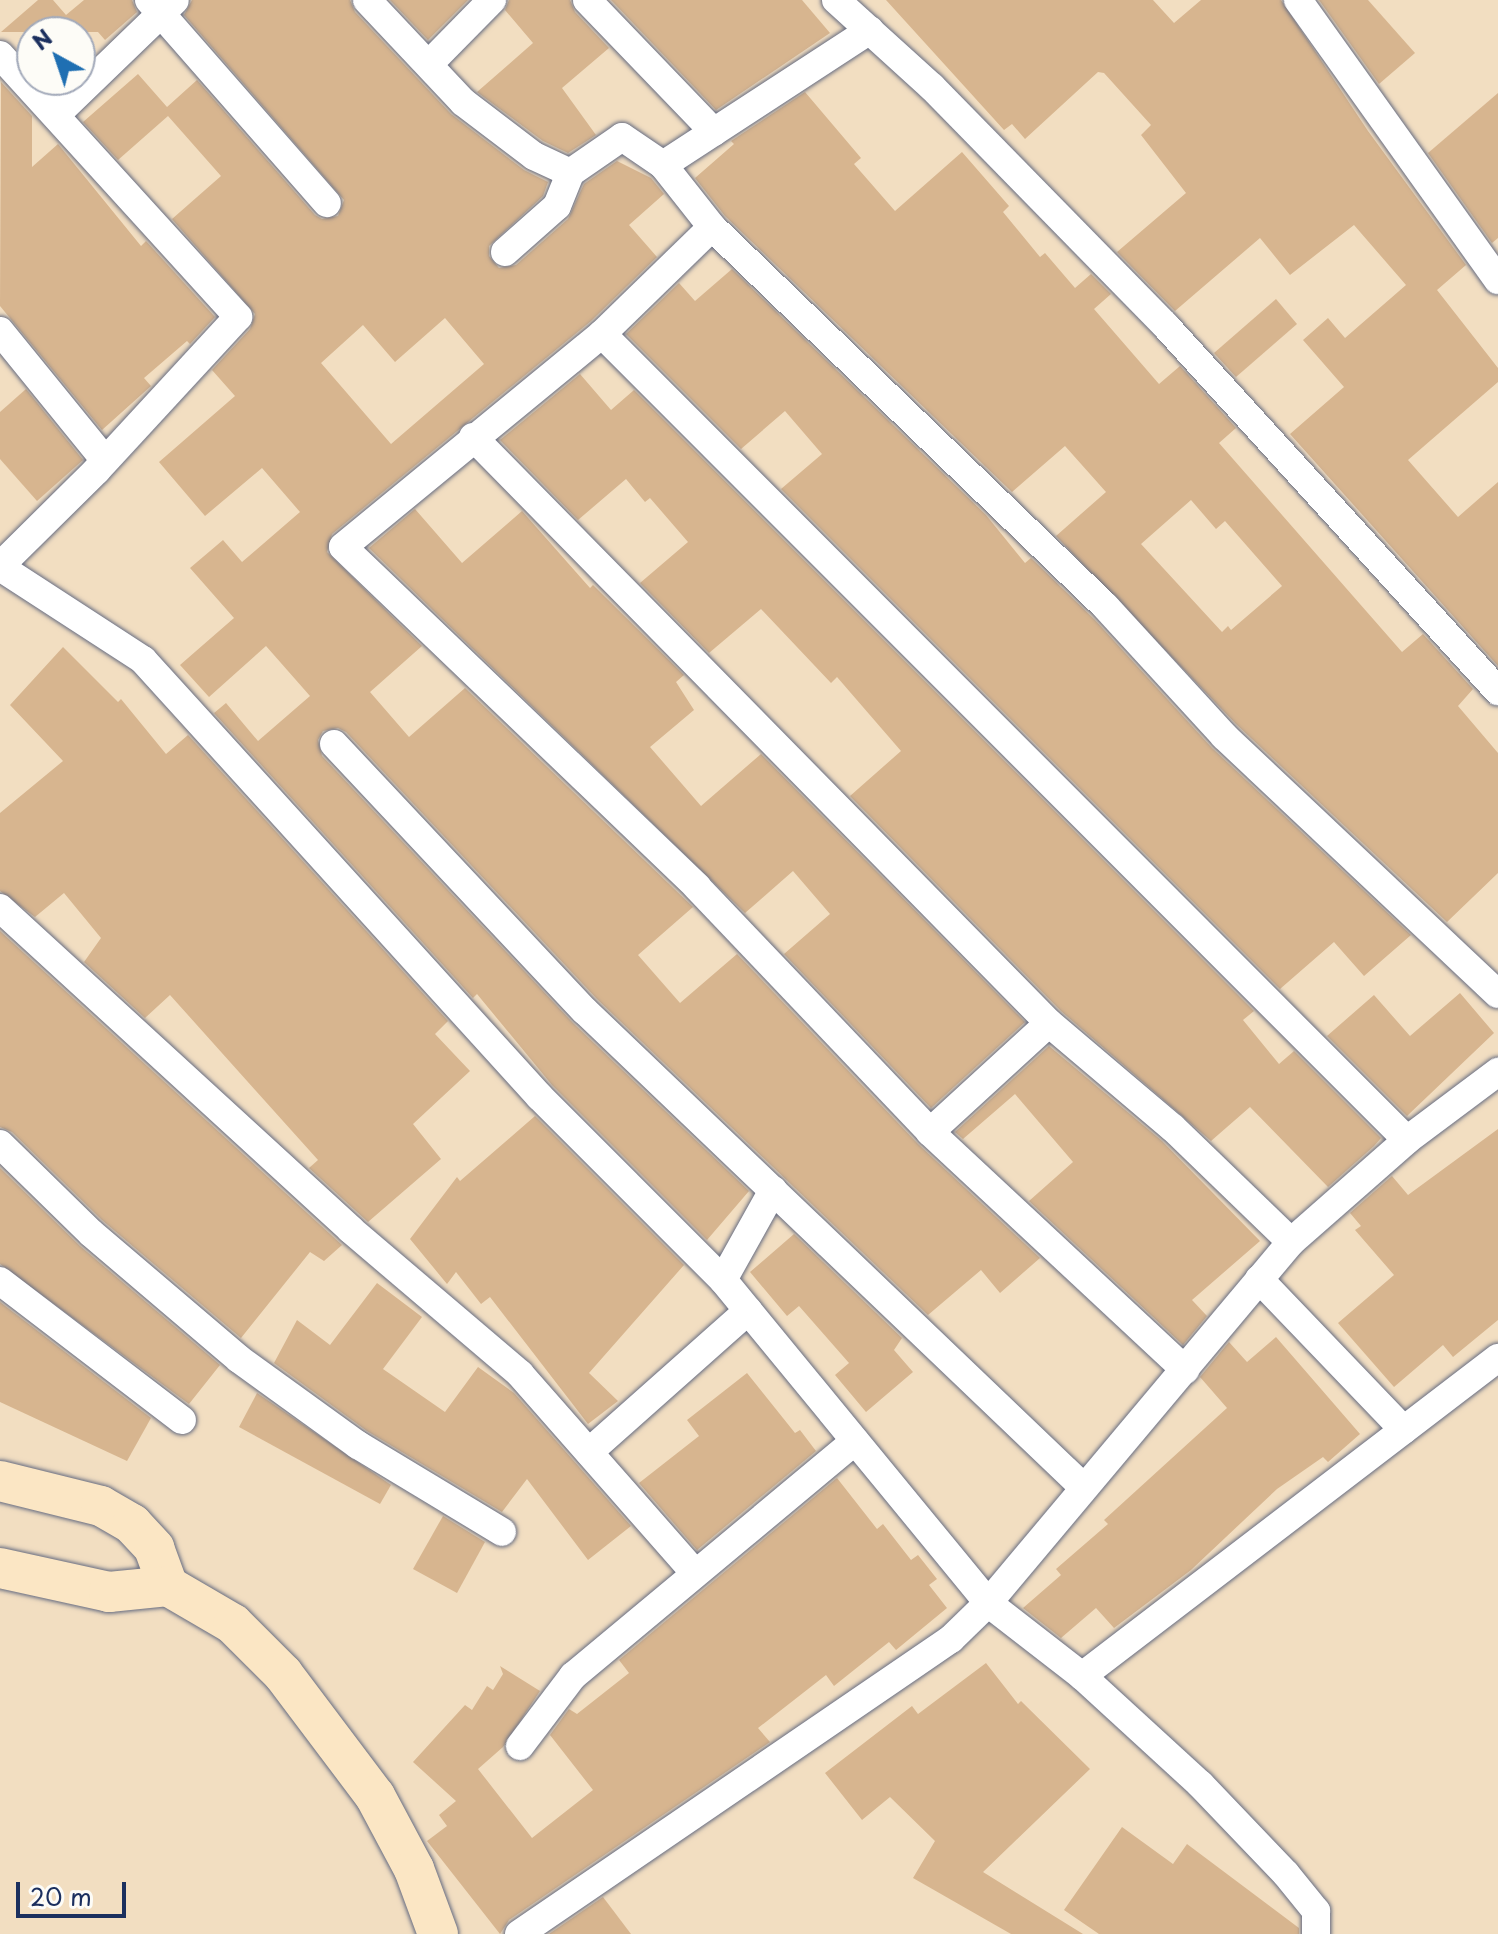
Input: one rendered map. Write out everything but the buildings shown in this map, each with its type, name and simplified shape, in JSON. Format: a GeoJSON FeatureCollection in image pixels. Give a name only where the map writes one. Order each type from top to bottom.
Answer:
{"type":"FeatureCollection","features":[{"type":"Feature","properties":{"kind":"street"},"geometry":{"type":"LineString","coordinates":[[367,0],[463,102],[534,156],[570,173]]}},
{"type":"Feature","properties":{"kind":"street"},"geometry":{"type":"LineString","coordinates":[[429,64],[492,0]]}},
{"type":"Feature","properties":{"kind":"street"},"geometry":{"type":"LineString","coordinates":[[587,0],[714,132]]}},
{"type":"Feature","properties":{"kind":"street"},"geometry":{"type":"LineString","coordinates":[[836,0],[870,30],[1165,325],[1498,691]]}},
{"type":"Feature","properties":{"kind":"street"},"geometry":{"type":"LineString","coordinates":[[1298,0],[1498,280]]}},
{"type":"Feature","properties":{"kind":"street"},"geometry":{"type":"LineString","coordinates":[[56,115],[161,5],[327,203]]}},
{"type":"Feature","properties":{"kind":"street"},"geometry":{"type":"LineString","coordinates":[[663,165],[870,30]]}},
{"type":"Feature","properties":{"kind":"street"},"geometry":{"type":"LineString","coordinates":[[0,55],[238,317],[105,460],[0,566],[143,660],[540,1097],[723,1280],[988,1603],[1082,1676],[1200,1784],[1286,1874],[1316,1911],[1316,1934]]}},
{"type":"Feature","properties":{"kind":"street"},"geometry":{"type":"LineString","coordinates":[[505,252],[557,206],[570,173],[622,137],[663,165],[712,227],[1095,596],[1224,736],[1498,994]]}},
{"type":"Feature","properties":{"kind":"street"},"geometry":{"type":"LineString","coordinates":[[712,227],[602,334],[343,547],[697,887],[930,1132],[1185,1370]]}},
{"type":"Feature","properties":{"kind":"street"},"geometry":{"type":"LineString","coordinates":[[0,331],[105,460]]}},
{"type":"Feature","properties":{"kind":"street"},"geometry":{"type":"LineString","coordinates":[[602,334],[1407,1140]]}},
{"type":"Feature","properties":{"kind":"street"},"geometry":{"type":"LineString","coordinates":[[473,437],[1049,1023],[1173,1128],[1291,1242]]}},
{"type":"Feature","properties":{"kind":"street"},"geometry":{"type":"LineString","coordinates":[[334,744],[585,1011],[1082,1486]]}},
{"type":"Feature","properties":{"kind":"street"},"geometry":{"type":"LineString","coordinates":[[0,908],[351,1230],[520,1374],[693,1571]]}},
{"type":"Feature","properties":{"kind":"street"},"geometry":{"type":"LineString","coordinates":[[930,1132],[1049,1023]]}},
{"type":"Feature","properties":{"kind":"street"},"geometry":{"type":"LineString","coordinates":[[519,1934],[951,1639],[988,1603],[1082,1486],[1185,1370],[1291,1242],[1407,1140],[1498,1072]]}},
{"type":"Feature","properties":{"kind":"street"},"geometry":{"type":"LineString","coordinates":[[0,1144],[91,1233],[239,1359],[358,1445],[502,1532]]}},
{"type":"Feature","properties":{"kind":"street"},"geometry":{"type":"LineString","coordinates":[[723,1280],[773,1190]]}},
{"type":"Feature","properties":{"kind":"street"},"geometry":{"type":"LineString","coordinates":[[1259,1279],[1404,1430]]}},
{"type":"Feature","properties":{"kind":"street"},"geometry":{"type":"LineString","coordinates":[[0,1281],[182,1420]]}},
{"type":"Feature","properties":{"kind":"street"},"geometry":{"type":"LineString","coordinates":[[589,1452],[748,1311]]}},
{"type":"Feature","properties":{"kind":"street"},"geometry":{"type":"LineString","coordinates":[[1082,1676],[1498,1358]]}},
{"type":"Feature","properties":{"kind":"street"},"geometry":{"type":"LineString","coordinates":[[520,1746],[573,1676],[693,1571],[855,1441]]}},
{"type":"Feature","properties":{"kind":"street"},"geometry":{"type":"LineString","coordinates":[[0,1481],[101,1506],[132,1524],[154,1548],[168,1586]]}},
{"type":"Feature","properties":{"kind":"street"},"geometry":{"type":"LineString","coordinates":[[0,1568],[109,1592],[168,1586],[233,1624],[283,1674],[375,1796],[414,1869],[438,1934]]}}]}
